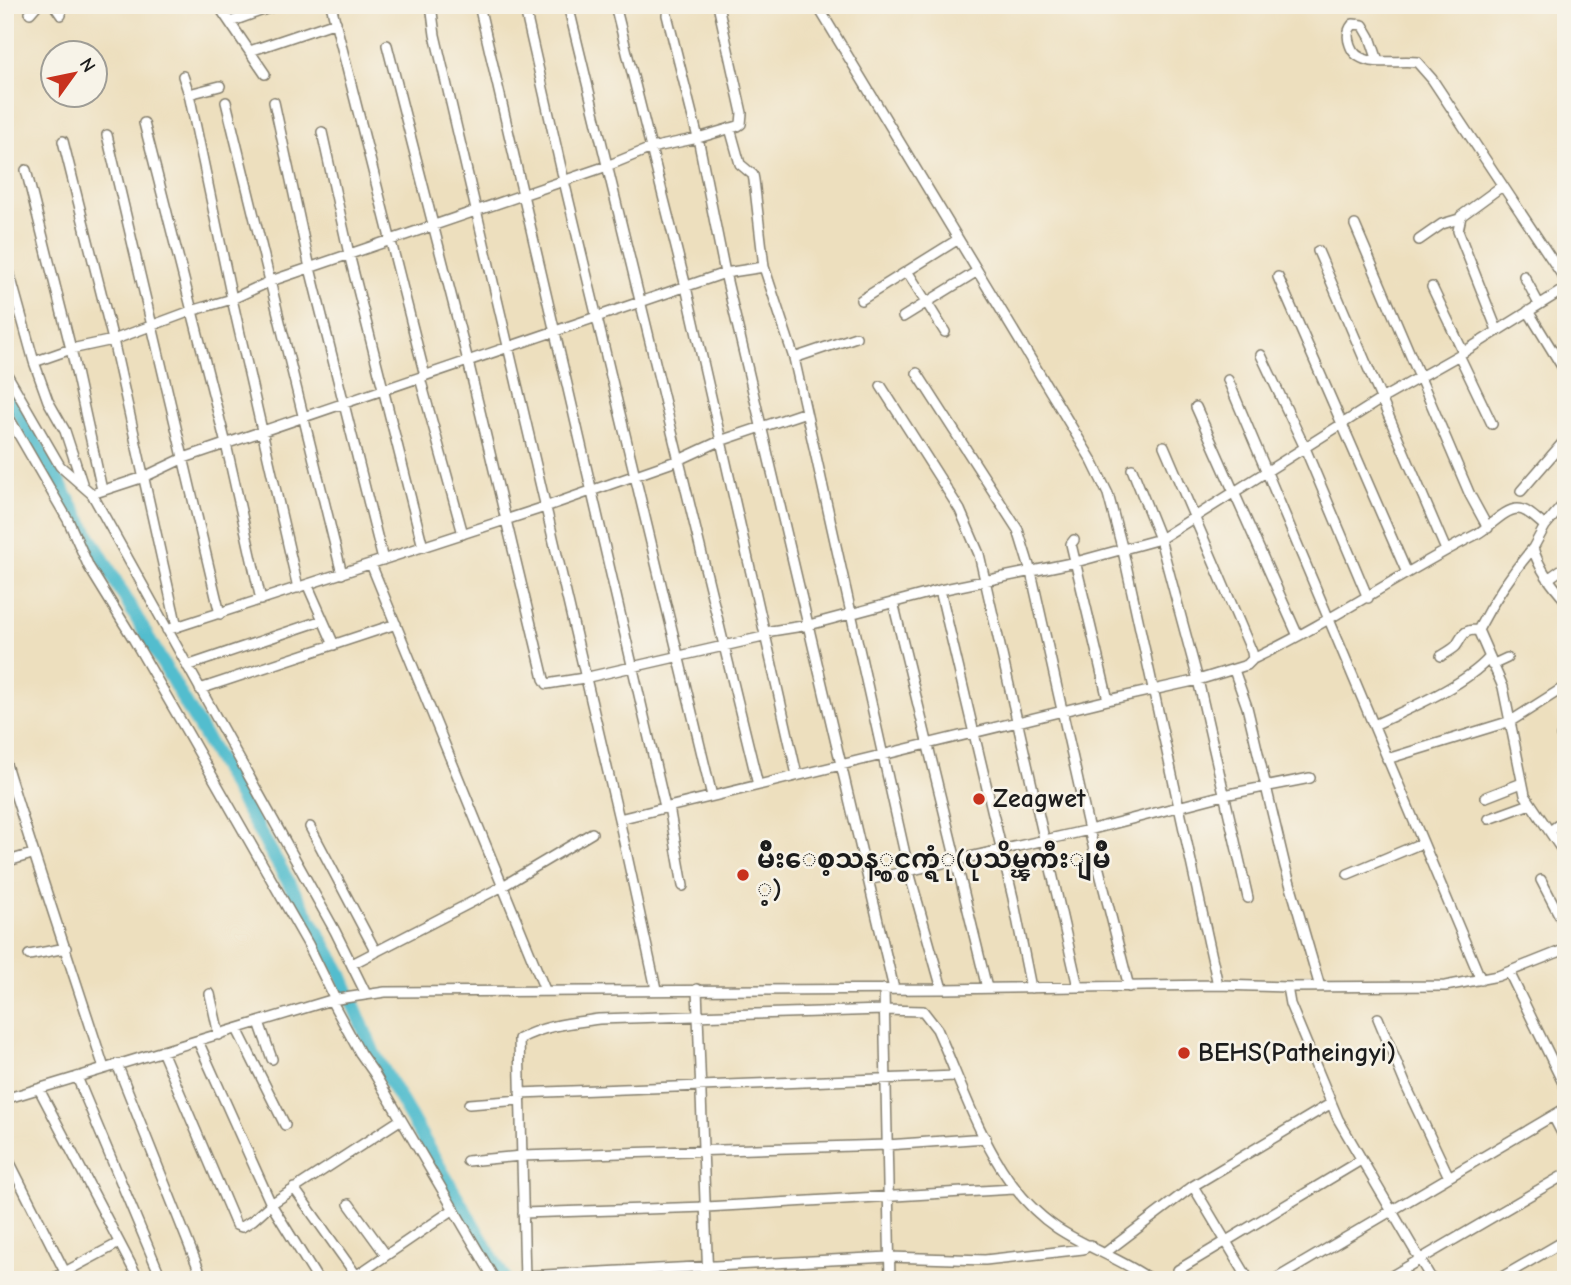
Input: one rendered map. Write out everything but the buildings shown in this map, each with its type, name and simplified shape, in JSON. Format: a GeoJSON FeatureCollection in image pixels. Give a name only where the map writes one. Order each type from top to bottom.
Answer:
{"type":"FeatureCollection","features":[{"type":"Feature","properties":{"kind":"street"},"geometry":{"type":"LineString","coordinates":[[54,5],[61,15]]}},
{"type":"Feature","properties":{"kind":"street"},"geometry":{"type":"LineString","coordinates":[[218,5],[265,74]]}},
{"type":"Feature","properties":{"kind":"street"},"geometry":{"type":"LineString","coordinates":[[230,22],[278,5]]}},
{"type":"Feature","properties":{"kind":"street"},"geometry":{"type":"LineString","coordinates":[[331,5],[463,534]]}},
{"type":"Feature","properties":{"kind":"street"},"geometry":{"type":"LineString","coordinates":[[431,5],[435,35],[656,989]]}},
{"type":"Feature","properties":{"kind":"street"},"geometry":{"type":"LineString","coordinates":[[479,5],[667,807],[683,886]]}},
{"type":"Feature","properties":{"kind":"street"},"geometry":{"type":"LineString","coordinates":[[524,5],[712,796]]}},
{"type":"Feature","properties":{"kind":"street"},"geometry":{"type":"LineString","coordinates":[[568,5],[758,785]]}},
{"type":"Feature","properties":{"kind":"street"},"geometry":{"type":"LineString","coordinates":[[615,5],[685,287],[797,775]]}},
{"type":"Feature","properties":{"kind":"street"},"geometry":{"type":"LineString","coordinates":[[33,362],[71,349],[113,340],[232,299],[271,281],[607,166],[652,148],[698,138],[741,124],[742,118],[718,5]]}},
{"type":"Feature","properties":{"kind":"street"},"geometry":{"type":"LineString","coordinates":[[817,5],[1091,459],[1108,494],[1123,551],[1218,985]]}},
{"type":"Feature","properties":{"kind":"street"},"geometry":{"type":"LineString","coordinates":[[667,15],[698,138],[725,273],[868,880],[885,998],[890,1280]]}},
{"type":"Feature","properties":{"kind":"street"},"geometry":{"type":"LineString","coordinates":[[250,51],[336,22]]}},
{"type":"Feature","properties":{"kind":"street"},"geometry":{"type":"LineString","coordinates":[[387,45],[468,361],[545,682],[551,684],[584,678],[763,637],[765,632]]}},
{"type":"Feature","properties":{"kind":"street"},"geometry":{"type":"LineString","coordinates":[[1378,61],[1417,62],[1432,79],[1566,281]]}},
{"type":"Feature","properties":{"kind":"street"},"geometry":{"type":"LineString","coordinates":[[183,76],[262,432],[303,587],[334,645]]}},
{"type":"Feature","properties":{"kind":"street"},"geometry":{"type":"LineString","coordinates":[[189,94],[219,86]]}},
{"type":"Feature","properties":{"kind":"street"},"geometry":{"type":"LineString","coordinates":[[226,102],[342,574]]}},
{"type":"Feature","properties":{"kind":"street"},"geometry":{"type":"LineString","coordinates":[[274,102],[310,268],[383,560]]}},
{"type":"Feature","properties":{"kind":"street"},"geometry":{"type":"LineString","coordinates":[[144,123],[226,444],[261,600]]}},
{"type":"Feature","properties":{"kind":"street"},"geometry":{"type":"LineString","coordinates":[[730,128],[740,164],[753,175],[764,267],[793,358],[909,872],[942,989]]}},
{"type":"Feature","properties":{"kind":"street"},"geometry":{"type":"LineString","coordinates":[[322,132],[349,254],[423,547]]}},
{"type":"Feature","properties":{"kind":"street"},"geometry":{"type":"LineString","coordinates":[[107,135],[220,614]]}},
{"type":"Feature","properties":{"kind":"street"},"geometry":{"type":"LineString","coordinates":[[63,141],[113,340],[177,627]]}},
{"type":"Feature","properties":{"kind":"street"},"geometry":{"type":"LineString","coordinates":[[26,170],[71,349],[102,491]]}},
{"type":"Feature","properties":{"kind":"street"},"geometry":{"type":"LineString","coordinates":[[1419,240],[1442,224],[1459,219],[1502,186]]}},
{"type":"Feature","properties":{"kind":"street"},"geometry":{"type":"LineString","coordinates":[[1459,219],[1458,231],[1462,246],[1497,330]]}},
{"type":"Feature","properties":{"kind":"street"},"geometry":{"type":"LineString","coordinates":[[1355,225],[1422,376],[1470,495],[1488,528]]}},
{"type":"Feature","properties":{"kind":"street"},"geometry":{"type":"LineString","coordinates":[[861,300],[957,240]]}},
{"type":"Feature","properties":{"kind":"street"},"geometry":{"type":"LineString","coordinates":[[1318,251],[1446,550]]}},
{"type":"Feature","properties":{"kind":"street"},"geometry":{"type":"LineString","coordinates":[[5,257],[33,362],[48,401],[65,431],[82,483]]}},
{"type":"Feature","properties":{"kind":"street"},"geometry":{"type":"LineString","coordinates":[[92,494],[144,477],[184,458],[725,273],[764,267]]}},
{"type":"Feature","properties":{"kind":"street"},"geometry":{"type":"LineString","coordinates":[[907,271],[945,332]]}},
{"type":"Feature","properties":{"kind":"street"},"geometry":{"type":"LineString","coordinates":[[903,317],[976,272]]}},
{"type":"Feature","properties":{"kind":"street"},"geometry":{"type":"LineString","coordinates":[[1524,275],[1539,304]]}},
{"type":"Feature","properties":{"kind":"street"},"geometry":{"type":"LineString","coordinates":[[1278,277],[1407,573]]}},
{"type":"Feature","properties":{"kind":"street"},"geometry":{"type":"LineString","coordinates":[[1432,287],[1492,424]]}},
{"type":"Feature","properties":{"kind":"street"},"geometry":{"type":"LineString","coordinates":[[765,632],[809,625],[940,590],[1123,551],[1160,539],[1383,398],[1566,288]]}},
{"type":"Feature","properties":{"kind":"street"},"geometry":{"type":"LineString","coordinates":[[1528,311],[1566,373]]}},
{"type":"Feature","properties":{"kind":"street"},"geometry":{"type":"LineString","coordinates":[[793,358],[856,337]]}},
{"type":"Feature","properties":{"kind":"street"},"geometry":{"type":"LineString","coordinates":[[1261,355],[1305,448],[1368,598]]}},
{"type":"Feature","properties":{"kind":"street"},"geometry":{"type":"LineString","coordinates":[[5,371],[60,466],[92,494],[352,964],[363,994]]}},
{"type":"Feature","properties":{"kind":"street"},"geometry":{"type":"LineString","coordinates":[[917,373],[1018,530],[1031,572],[1089,830],[1129,987]]}},
{"type":"Feature","properties":{"kind":"street"},"geometry":{"type":"LineString","coordinates":[[1228,380],[1480,980]]}},
{"type":"Feature","properties":{"kind":"street"},"geometry":{"type":"LineString","coordinates":[[881,386],[960,510],[979,554],[1078,987]]}},
{"type":"Feature","properties":{"kind":"street"},"geometry":{"type":"LineString","coordinates":[[1196,407],[1298,636]]}},
{"type":"Feature","properties":{"kind":"street"},"geometry":{"type":"LineString","coordinates":[[5,411],[68,520],[89,567],[308,944],[400,1120],[495,1280]]}},
{"type":"Feature","properties":{"kind":"street"},"geometry":{"type":"LineString","coordinates":[[167,631],[545,507],[806,412]]}},
{"type":"Feature","properties":{"kind":"street"},"geometry":{"type":"LineString","coordinates":[[1521,491],[1566,439]]}},
{"type":"Feature","properties":{"kind":"street"},"geometry":{"type":"LineString","coordinates":[[1164,446],[1196,517],[1253,659]]}},
{"type":"Feature","properties":{"kind":"street"},"geometry":{"type":"LineString","coordinates":[[1132,469],[1160,539],[1198,680],[1248,898]]}},
{"type":"Feature","properties":{"kind":"street"},"geometry":{"type":"LineString","coordinates":[[1478,630],[1504,584],[1566,501]]}},
{"type":"Feature","properties":{"kind":"street"},"geometry":{"type":"LineString","coordinates":[[619,820],[1234,670],[1329,621],[1446,550],[1488,528],[1504,515],[1518,509],[1525,510],[1545,526]]}},
{"type":"Feature","properties":{"kind":"street"},"geometry":{"type":"LineString","coordinates":[[1074,540],[1071,544],[1108,700]]}},
{"type":"Feature","properties":{"kind":"street"},"geometry":{"type":"LineString","coordinates":[[1533,548],[1536,561],[1566,601]]}},
{"type":"Feature","properties":{"kind":"street"},"geometry":{"type":"LineString","coordinates":[[371,564],[545,990]]}},
{"type":"Feature","properties":{"kind":"street"},"geometry":{"type":"LineString","coordinates":[[1548,579],[1566,566]]}},
{"type":"Feature","properties":{"kind":"street"},"geometry":{"type":"LineString","coordinates":[[940,590],[1031,988]]}},
{"type":"Feature","properties":{"kind":"street"},"geometry":{"type":"LineString","coordinates":[[893,603],[987,988]]}},
{"type":"Feature","properties":{"kind":"street"},"geometry":{"type":"LineString","coordinates":[[187,666],[323,620]]}},
{"type":"Feature","properties":{"kind":"street"},"geometry":{"type":"LineString","coordinates":[[200,689],[396,624]]}},
{"type":"Feature","properties":{"kind":"street"},"geometry":{"type":"LineString","coordinates":[[1441,656],[1455,647],[1461,635],[1478,630]]}},
{"type":"Feature","properties":{"kind":"street"},"geometry":{"type":"LineString","coordinates":[[1478,630],[1503,687],[1522,783],[1530,804],[1566,856]]}},
{"type":"Feature","properties":{"kind":"street"},"geometry":{"type":"LineString","coordinates":[[1374,725],[1424,701],[1490,662],[1507,658]]}},
{"type":"Feature","properties":{"kind":"street"},"geometry":{"type":"LineString","coordinates":[[1234,670],[1247,707],[1285,866],[1320,987]]}},
{"type":"Feature","properties":{"kind":"street"},"geometry":{"type":"LineString","coordinates":[[1387,760],[1511,721],[1566,686]]}},
{"type":"Feature","properties":{"kind":"street"},"geometry":{"type":"LineString","coordinates":[[5,761],[32,853],[104,1068]]}},
{"type":"Feature","properties":{"kind":"street"},"geometry":{"type":"LineString","coordinates":[[868,880],[1089,830],[1224,795],[1310,778]]}},
{"type":"Feature","properties":{"kind":"street"},"geometry":{"type":"LineString","coordinates":[[1486,797],[1522,783]]}},
{"type":"Feature","properties":{"kind":"street"},"geometry":{"type":"LineString","coordinates":[[1489,819],[1530,804]]}},
{"type":"Feature","properties":{"kind":"street"},"geometry":{"type":"LineString","coordinates":[[1550,831],[1566,819]]}},
{"type":"Feature","properties":{"kind":"street"},"geometry":{"type":"LineString","coordinates":[[310,827],[376,952]]}},
{"type":"Feature","properties":{"kind":"street"},"geometry":{"type":"LineString","coordinates":[[352,964],[503,886],[592,833]]}},
{"type":"Feature","properties":{"kind":"street"},"geometry":{"type":"LineString","coordinates":[[1348,874],[1422,843]]}},
{"type":"Feature","properties":{"kind":"street"},"geometry":{"type":"LineString","coordinates":[[5,862],[32,853]]}},
{"type":"Feature","properties":{"kind":"street"},"geometry":{"type":"LineString","coordinates":[[1541,880],[1566,928]]}},
{"type":"Feature","properties":{"kind":"street"},"geometry":{"type":"LineString","coordinates":[[29,955],[66,948]]}},
{"type":"Feature","properties":{"kind":"street"},"geometry":{"type":"LineString","coordinates":[[1090,1245],[1083,1249],[985,1260],[889,1257],[525,1278],[519,1039],[535,1030],[554,1025],[599,1019],[697,1014],[885,998],[942,989],[1218,985],[1445,986],[1509,972],[1566,949]]}},
{"type":"Feature","properties":{"kind":"street"},"geometry":{"type":"LineString","coordinates":[[1509,972],[1566,1089]]}},
{"type":"Feature","properties":{"kind":"street"},"geometry":{"type":"LineString","coordinates":[[1287,987],[1290,1004],[1331,1104],[1432,1280]]}},
{"type":"Feature","properties":{"kind":"street"},"geometry":{"type":"LineString","coordinates":[[5,1098],[363,994],[656,989],[696,994],[885,998],[927,1014],[937,1029],[986,1138],[1014,1189],[1026,1203],[1058,1229],[1105,1252],[1151,1280]]}},
{"type":"Feature","properties":{"kind":"street"},"geometry":{"type":"LineString","coordinates":[[210,994],[219,1035]]}},
{"type":"Feature","properties":{"kind":"street"},"geometry":{"type":"LineString","coordinates":[[696,994],[708,1280]]}},
{"type":"Feature","properties":{"kind":"street"},"geometry":{"type":"LineString","coordinates":[[1378,1018],[1406,1088],[1449,1177]]}},
{"type":"Feature","properties":{"kind":"street"},"geometry":{"type":"LineString","coordinates":[[260,1022],[272,1059]]}},
{"type":"Feature","properties":{"kind":"street"},"geometry":{"type":"LineString","coordinates":[[237,1029],[285,1125]]}},
{"type":"Feature","properties":{"kind":"street"},"geometry":{"type":"LineString","coordinates":[[198,1041],[271,1204],[318,1280]]}},
{"type":"Feature","properties":{"kind":"street"},"geometry":{"type":"LineString","coordinates":[[162,1051],[236,1225],[242,1227],[294,1188],[400,1120]]}},
{"type":"Feature","properties":{"kind":"street"},"geometry":{"type":"LineString","coordinates":[[117,1064],[203,1280]]}},
{"type":"Feature","properties":{"kind":"street"},"geometry":{"type":"LineString","coordinates":[[469,1104],[520,1097],[701,1085],[956,1076]]}},
{"type":"Feature","properties":{"kind":"street"},"geometry":{"type":"LineString","coordinates":[[77,1077],[162,1280]]}},
{"type":"Feature","properties":{"kind":"street"},"geometry":{"type":"LineString","coordinates":[[39,1088],[138,1280]]}},
{"type":"Feature","properties":{"kind":"street"},"geometry":{"type":"LineString","coordinates":[[1105,1252],[1193,1186],[1331,1104]]}},
{"type":"Feature","properties":{"kind":"street"},"geometry":{"type":"LineString","coordinates":[[1274,1280],[1566,1108]]}},
{"type":"Feature","properties":{"kind":"street"},"geometry":{"type":"LineString","coordinates":[[1553,1116],[1566,1141]]}},
{"type":"Feature","properties":{"kind":"street"},"geometry":{"type":"LineString","coordinates":[[467,1161],[522,1156],[887,1145],[986,1138]]}},
{"type":"Feature","properties":{"kind":"street"},"geometry":{"type":"LineString","coordinates":[[5,1153],[66,1276]]}},
{"type":"Feature","properties":{"kind":"street"},"geometry":{"type":"LineString","coordinates":[[1178,1270],[1361,1160]]}},
{"type":"Feature","properties":{"kind":"street"},"geometry":{"type":"LineString","coordinates":[[1385,1280],[1566,1174]]}},
{"type":"Feature","properties":{"kind":"street"},"geometry":{"type":"LineString","coordinates":[[1193,1186],[1249,1280]]}},
{"type":"Feature","properties":{"kind":"street"},"geometry":{"type":"LineString","coordinates":[[294,1188],[353,1278],[454,1209]]}},
{"type":"Feature","properties":{"kind":"street"},"geometry":{"type":"LineString","coordinates":[[523,1213],[706,1207],[1014,1189]]}},
{"type":"Feature","properties":{"kind":"street"},"geometry":{"type":"LineString","coordinates":[[349,1204],[386,1255]]}},
{"type":"Feature","properties":{"kind":"street"},"geometry":{"type":"LineString","coordinates":[[1497,1280],[1566,1240]]}},
{"type":"Feature","properties":{"kind":"street"},"geometry":{"type":"LineString","coordinates":[[50,1280],[66,1276],[119,1243]]}},
{"type":"Feature","properties":{"kind":"waterway"},"geometry":{"type":"LineString","coordinates":[[5,389],[339,970],[374,1054],[505,1280]]}},
{"type":"Feature","properties":{"kind":"place","name":"Zeagwet"},"geometry":{"type":"Point","coordinates":[979,799]}},
{"type":"Feature","properties":{"kind":"place","name":"မ်ိဳးေစ့သန့္စင္စက္ရံု(ပုသိမ္ၾကီးျမိဳ ့)"},"geometry":{"type":"Point","coordinates":[743,875]}},
{"type":"Feature","properties":{"kind":"place","name":"BEHS(Patheingyi)"},"geometry":{"type":"Point","coordinates":[1184,1053]}}]}
